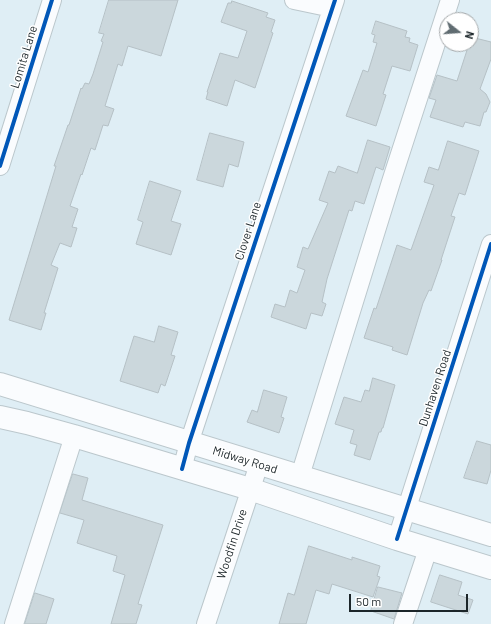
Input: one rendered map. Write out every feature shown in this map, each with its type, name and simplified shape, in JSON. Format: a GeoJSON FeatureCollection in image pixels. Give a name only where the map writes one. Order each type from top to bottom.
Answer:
{"type":"FeatureCollection","features":[{"type":"Feature","properties":{"kind":"main road","name":"Midway Road"},"geometry":{"type":"LineString","coordinates":[[0,384],[67,403],[189,443],[491,535]]}},
{"type":"Feature","properties":{"kind":"main road"},"geometry":{"type":"LineString","coordinates":[[0,417],[74,436],[250,489],[397,539],[491,568]]}},
{"type":"Feature","properties":{"kind":"street","name":"Lomita Lane"},"geometry":{"type":"LineString","coordinates":[[0,166],[52,0]]}},
{"type":"Feature","properties":{"kind":"street"},"geometry":{"type":"LineString","coordinates":[[294,0],[333,4]]}},
{"type":"Feature","properties":{"kind":"street"},"geometry":{"type":"LineString","coordinates":[[300,476],[391,182],[450,0]]}},
{"type":"Feature","properties":{"kind":"street","name":"Clover Lane"},"geometry":{"type":"LineString","coordinates":[[182,469],[189,443],[333,4]]}},
{"type":"Feature","properties":{"kind":"street","name":"Dunhaven Road"},"geometry":{"type":"LineString","coordinates":[[397,539],[491,244]]}},
{"type":"Feature","properties":{"kind":"street"},"geometry":{"type":"LineString","coordinates":[[14,624],[74,436]]}},
{"type":"Feature","properties":{"kind":"street","name":"Woodfin Drive"},"geometry":{"type":"LineString","coordinates":[[206,624],[259,464]]}},
{"type":"Feature","properties":{"kind":"street"},"geometry":{"type":"LineString","coordinates":[[403,624],[428,548]]}},
{"type":"Feature","properties":{"kind":"building"},"geometry":{"type":"Polygon","coordinates":[[[109,0],[178,0],[161,56],[128,46],[122,66],[118,64],[105,106],[114,109],[108,126],[103,125],[95,150],[91,148],[70,206],[78,209],[72,227],[77,228],[71,247],[60,243],[51,265],[58,268],[44,313],[46,313],[41,330],[9,320],[56,166],[54,166],[81,88],[82,89],[85,83],[89,84],[103,42],[101,41],[104,34],[99,33],[109,0]]]}},
{"type":"Feature","properties":{"kind":"building"},"geometry":{"type":"Polygon","coordinates":[[[232,1],[268,13],[266,17],[275,20],[271,32],[273,33],[255,88],[235,80],[227,106],[206,99],[220,53],[238,58],[247,31],[221,22],[228,3],[231,3],[232,1]]]}},
{"type":"Feature","properties":{"kind":"building"},"geometry":{"type":"Polygon","coordinates":[[[376,21],[407,31],[405,37],[410,38],[409,42],[418,45],[410,71],[392,66],[383,94],[386,95],[376,126],[346,116],[363,70],[368,72],[377,43],[373,42],[375,35],[372,34],[376,21]]]}},
{"type":"Feature","properties":{"kind":"building"},"geometry":{"type":"Polygon","coordinates":[[[479,39],[491,42],[491,59],[480,89],[486,94],[490,102],[486,112],[484,112],[480,126],[465,122],[463,127],[430,117],[436,100],[429,98],[437,75],[457,81],[466,52],[479,52],[479,39]]]}},
{"type":"Feature","properties":{"kind":"building"},"geometry":{"type":"Polygon","coordinates":[[[210,133],[244,142],[238,167],[229,164],[223,187],[197,180],[210,133]]]}},
{"type":"Feature","properties":{"kind":"building"},"geometry":{"type":"Polygon","coordinates":[[[368,140],[390,147],[383,170],[376,167],[364,204],[355,201],[352,211],[349,210],[327,279],[322,302],[326,304],[322,316],[311,313],[306,329],[271,317],[275,304],[285,307],[290,290],[297,293],[305,270],[297,267],[303,247],[308,249],[328,203],[319,200],[329,171],[335,173],[338,166],[357,173],[368,140]]]}},
{"type":"Feature","properties":{"kind":"building"},"geometry":{"type":"Polygon","coordinates":[[[448,141],[479,151],[465,195],[459,193],[451,216],[455,217],[442,260],[431,291],[429,290],[423,303],[407,355],[392,350],[393,347],[364,338],[374,308],[376,309],[397,245],[411,250],[434,185],[424,182],[429,167],[438,170],[448,141]]]}},
{"type":"Feature","properties":{"kind":"building"},"geometry":{"type":"Polygon","coordinates":[[[150,181],[181,191],[171,221],[181,224],[171,255],[136,244],[143,222],[138,220],[150,181]]]}},
{"type":"Feature","properties":{"kind":"building"},"geometry":{"type":"Polygon","coordinates":[[[159,326],[178,332],[171,355],[175,356],[165,386],[161,384],[158,393],[120,381],[134,336],[154,342],[159,326]]]}},
{"type":"Feature","properties":{"kind":"building"},"geometry":{"type":"Polygon","coordinates":[[[373,378],[395,385],[383,428],[381,432],[379,432],[370,460],[354,455],[357,445],[350,443],[354,430],[335,424],[344,397],[361,402],[365,390],[369,391],[373,378]]]}},
{"type":"Feature","properties":{"kind":"building"},"geometry":{"type":"Polygon","coordinates":[[[264,390],[287,397],[281,417],[284,418],[279,433],[247,422],[252,410],[257,412],[264,390]]]}},
{"type":"Feature","properties":{"kind":"building"},"geometry":{"type":"Polygon","coordinates":[[[477,441],[491,445],[491,470],[487,484],[464,478],[477,441]]]}},
{"type":"Feature","properties":{"kind":"building"},"geometry":{"type":"Polygon","coordinates":[[[73,474],[88,478],[82,500],[163,525],[138,604],[142,605],[136,624],[111,624],[125,575],[113,571],[117,556],[77,543],[84,520],[60,513],[73,474]]]}},
{"type":"Feature","properties":{"kind":"building"},"geometry":{"type":"Polygon","coordinates":[[[309,546],[352,560],[352,557],[380,566],[377,576],[380,577],[373,597],[332,584],[329,594],[316,590],[306,624],[279,624],[288,593],[294,595],[309,546]]]}},
{"type":"Feature","properties":{"kind":"building"},"geometry":{"type":"Polygon","coordinates":[[[440,575],[462,582],[458,595],[473,600],[468,614],[431,602],[440,575]]]}},
{"type":"Feature","properties":{"kind":"building"},"geometry":{"type":"Polygon","coordinates":[[[378,587],[402,593],[394,619],[371,611],[378,587]]]}},
{"type":"Feature","properties":{"kind":"building"},"geometry":{"type":"Polygon","coordinates":[[[35,593],[54,599],[46,624],[25,624],[35,593]]]}},
{"type":"Feature","properties":{"kind":"cycle path"},"geometry":{"type":"LineString","coordinates":[[0,166],[52,0]]}},
{"type":"Feature","properties":{"kind":"cycle path"},"geometry":{"type":"LineString","coordinates":[[182,469],[189,443],[335,0]]}},
{"type":"Feature","properties":{"kind":"cycle path"},"geometry":{"type":"LineString","coordinates":[[397,539],[491,244]]}}]}
